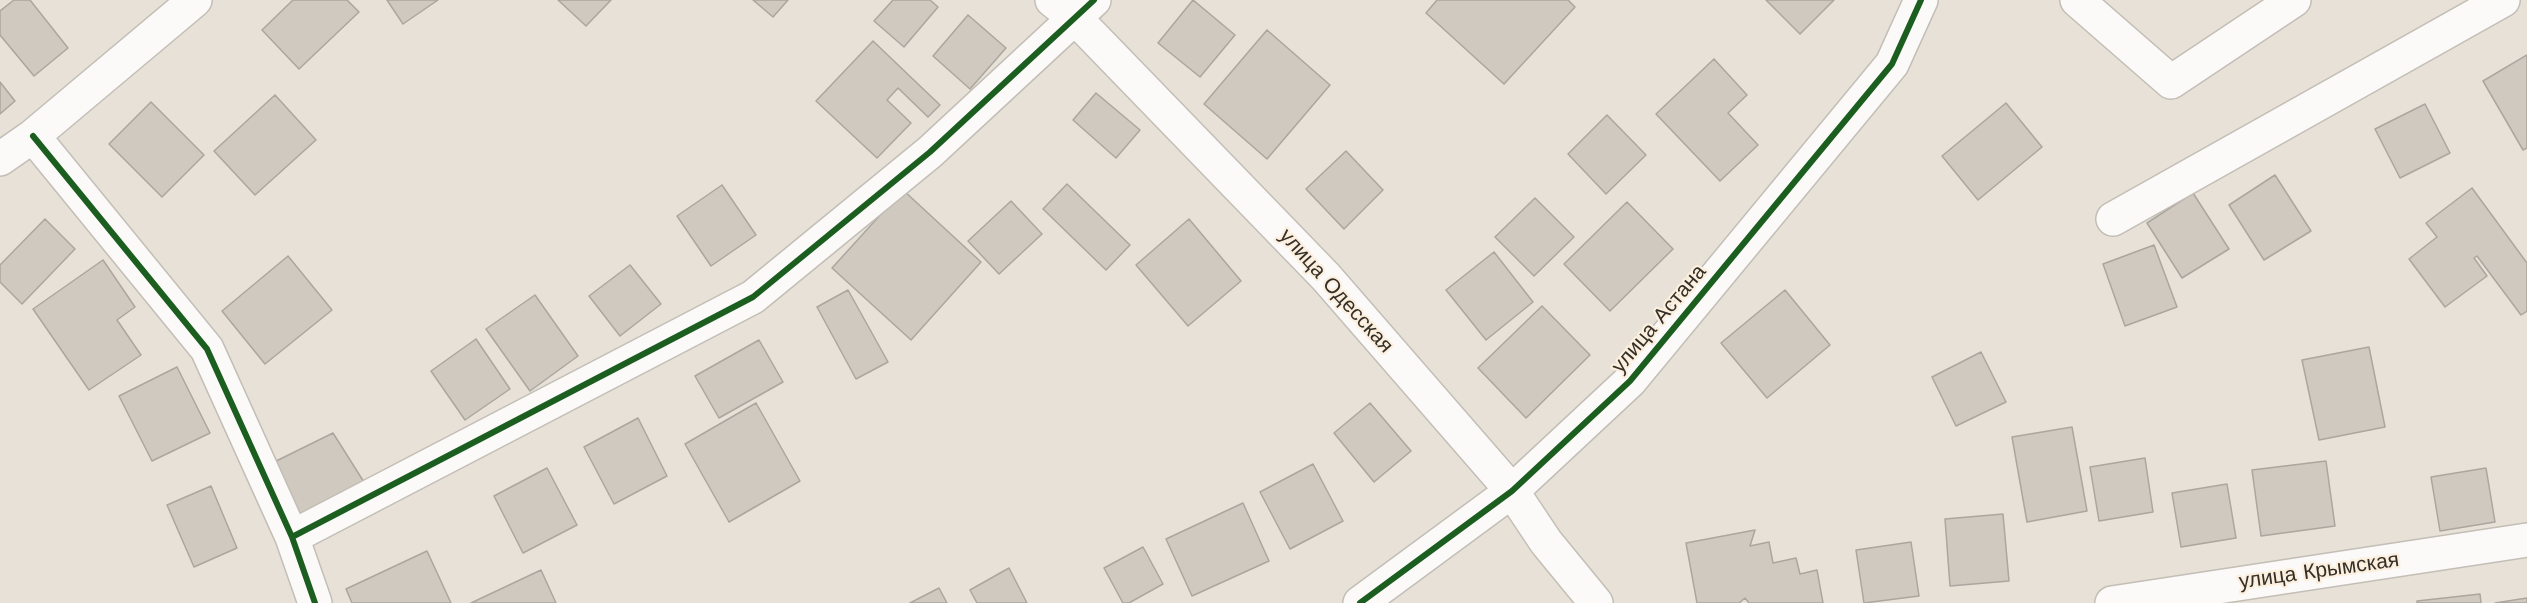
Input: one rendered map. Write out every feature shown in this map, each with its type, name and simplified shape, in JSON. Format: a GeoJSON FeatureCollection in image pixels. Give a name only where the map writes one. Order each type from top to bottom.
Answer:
{"type":"FeatureCollection","features":[{"type":"Feature","properties":{"kind":"street"},"geometry":{"type":"LineString","coordinates":[[0,159],[33,136],[195,0]]}},
{"type":"Feature","properties":{"kind":"street","name":"улица Астана"},"geometry":{"type":"LineString","coordinates":[[1360,603],[1512,491],[1630,381],[1892,64],[1922,0]]}},
{"type":"Feature","properties":{"kind":"street"},"geometry":{"type":"LineString","coordinates":[[2077,0],[2170,82],[2295,0]]}},
{"type":"Feature","properties":{"kind":"street"},"geometry":{"type":"LineString","coordinates":[[2113,219],[2503,0]]}},
{"type":"Feature","properties":{"kind":"street"},"geometry":{"type":"LineString","coordinates":[[292,537],[753,297],[930,152],[1074,6]]}},
{"type":"Feature","properties":{"kind":"street","name":"улица Одесская"},"geometry":{"type":"LineString","coordinates":[[1074,6],[1326,277],[1512,491],[1546,542],[1596,603]]}},
{"type":"Feature","properties":{"kind":"street"},"geometry":{"type":"LineString","coordinates":[[33,136],[207,349],[292,537],[315,603]]}},
{"type":"Feature","properties":{"kind":"street","name":"улица Крымская"},"geometry":{"type":"LineString","coordinates":[[2112,603],[2527,540]]}},
{"type":"Feature","properties":{"kind":"building"},"geometry":{"type":"Polygon","coordinates":[[[14,0],[30,0],[68,48],[34,76],[0,35],[0,11],[14,0]]]}},
{"type":"Feature","properties":{"kind":"building"},"geometry":{"type":"Polygon","coordinates":[[[293,0],[347,0],[359,12],[299,69],[262,30],[293,0]]]}},
{"type":"Feature","properties":{"kind":"building"},"geometry":{"type":"Polygon","coordinates":[[[387,0],[438,0],[403,24],[387,0]]]}},
{"type":"Feature","properties":{"kind":"building"},"geometry":{"type":"Polygon","coordinates":[[[558,0],[611,0],[586,26],[558,0]]]}},
{"type":"Feature","properties":{"kind":"building"},"geometry":{"type":"Polygon","coordinates":[[[753,0],[788,0],[773,17],[753,0]]]}},
{"type":"Feature","properties":{"kind":"building"},"geometry":{"type":"Polygon","coordinates":[[[893,0],[930,0],[938,7],[904,47],[874,21],[893,0]]]}},
{"type":"Feature","properties":{"kind":"building"},"geometry":{"type":"Polygon","coordinates":[[[1193,0],[1235,35],[1200,77],[1158,43],[1193,0]]]}},
{"type":"Feature","properties":{"kind":"building"},"geometry":{"type":"Polygon","coordinates":[[[1437,0],[1568,0],[1575,7],[1504,84],[1426,13],[1437,0]]]}},
{"type":"Feature","properties":{"kind":"building"},"geometry":{"type":"Polygon","coordinates":[[[1766,0],[1834,0],[1800,34],[1766,0]]]}},
{"type":"Feature","properties":{"kind":"building"},"geometry":{"type":"Polygon","coordinates":[[[968,15],[1006,48],[970,89],[933,56],[968,15]]]}},
{"type":"Feature","properties":{"kind":"building"},"geometry":{"type":"Polygon","coordinates":[[[1267,30],[1330,85],[1267,159],[1204,104],[1267,30]]]}},
{"type":"Feature","properties":{"kind":"building"},"geometry":{"type":"Polygon","coordinates":[[[873,41],[940,105],[928,117],[898,88],[887,100],[911,123],[877,158],[816,101],[873,41]]]}},
{"type":"Feature","properties":{"kind":"building"},"geometry":{"type":"Polygon","coordinates":[[[2527,55],[2527,148],[2523,150],[2483,81],[2527,55]]]}},
{"type":"Feature","properties":{"kind":"building"},"geometry":{"type":"Polygon","coordinates":[[[1714,59],[1747,95],[1728,113],[1758,145],[1720,181],[1656,114],[1714,59]]]}},
{"type":"Feature","properties":{"kind":"building"},"geometry":{"type":"Polygon","coordinates":[[[0,82],[15,101],[0,114],[0,82]]]}},
{"type":"Feature","properties":{"kind":"building"},"geometry":{"type":"Polygon","coordinates":[[[1096,93],[1140,130],[1116,158],[1073,120],[1096,93]]]}},
{"type":"Feature","properties":{"kind":"building"},"geometry":{"type":"Polygon","coordinates":[[[275,95],[316,140],[255,195],[214,151],[275,95]]]}},
{"type":"Feature","properties":{"kind":"building"},"geometry":{"type":"Polygon","coordinates":[[[151,102],[204,155],[162,197],[109,144],[151,102]]]}},
{"type":"Feature","properties":{"kind":"building"},"geometry":{"type":"Polygon","coordinates":[[[2006,103],[2042,147],[1978,200],[1942,156],[2006,103]]]}},
{"type":"Feature","properties":{"kind":"building"},"geometry":{"type":"Polygon","coordinates":[[[2425,104],[2450,153],[2400,178],[2375,129],[2425,104]]]}},
{"type":"Feature","properties":{"kind":"building"},"geometry":{"type":"Polygon","coordinates":[[[1607,115],[1646,155],[1606,194],[1568,154],[1607,115]]]}},
{"type":"Feature","properties":{"kind":"building"},"geometry":{"type":"Polygon","coordinates":[[[1346,151],[1383,190],[1344,229],[1306,189],[1346,151]]]}},
{"type":"Feature","properties":{"kind":"building"},"geometry":{"type":"Polygon","coordinates":[[[2275,175],[2311,231],[2264,260],[2229,205],[2275,175]]]}},
{"type":"Feature","properties":{"kind":"building"},"geometry":{"type":"Polygon","coordinates":[[[1067,184],[1130,245],[1106,270],[1043,209],[1067,184]]]}},
{"type":"Feature","properties":{"kind":"building"},"geometry":{"type":"Polygon","coordinates":[[[722,185],[756,235],[711,266],[677,216],[722,185]]]}},
{"type":"Feature","properties":{"kind":"building"},"geometry":{"type":"Polygon","coordinates":[[[2472,188],[2527,263],[2527,311],[2521,315],[2477,256],[2474,258],[2487,276],[2445,307],[2409,259],[2437,237],[2426,223],[2472,188]]]}},
{"type":"Feature","properties":{"kind":"building"},"geometry":{"type":"Polygon","coordinates":[[[903,190],[981,262],[911,340],[832,268],[903,190]]]}},
{"type":"Feature","properties":{"kind":"building"},"geometry":{"type":"Polygon","coordinates":[[[2193,193],[2229,249],[2182,278],[2147,223],[2193,193]]]}},
{"type":"Feature","properties":{"kind":"building"},"geometry":{"type":"Polygon","coordinates":[[[1535,198],[1574,237],[1534,276],[1495,237],[1535,198]]]}},
{"type":"Feature","properties":{"kind":"building"},"geometry":{"type":"Polygon","coordinates":[[[1011,201],[1042,234],[999,274],[968,241],[1011,201]]]}},
{"type":"Feature","properties":{"kind":"building"},"geometry":{"type":"Polygon","coordinates":[[[1627,202],[1673,249],[1610,311],[1564,264],[1627,202]]]}},
{"type":"Feature","properties":{"kind":"building"},"geometry":{"type":"Polygon","coordinates":[[[45,219],[75,249],[22,304],[0,282],[0,265],[45,219]]]}},
{"type":"Feature","properties":{"kind":"building"},"geometry":{"type":"Polygon","coordinates":[[[1189,219],[1241,281],[1188,326],[1136,265],[1189,219]]]}},
{"type":"Feature","properties":{"kind":"building"},"geometry":{"type":"Polygon","coordinates":[[[2154,245],[2177,307],[2125,326],[2103,264],[2154,245]]]}},
{"type":"Feature","properties":{"kind":"building"},"geometry":{"type":"Polygon","coordinates":[[[1494,252],[1533,302],[1486,340],[1446,290],[1494,252]]]}},
{"type":"Feature","properties":{"kind":"building"},"geometry":{"type":"Polygon","coordinates":[[[288,256],[332,310],[265,364],[222,311],[288,256]]]}},
{"type":"Feature","properties":{"kind":"building"},"geometry":{"type":"Polygon","coordinates":[[[103,260],[135,307],[117,320],[141,355],[89,390],[33,309],[103,260]]]}},
{"type":"Feature","properties":{"kind":"building"},"geometry":{"type":"Polygon","coordinates":[[[630,265],[661,304],[620,336],[589,296],[630,265]]]}},
{"type":"Feature","properties":{"kind":"building"},"geometry":{"type":"Polygon","coordinates":[[[848,290],[888,362],[856,379],[817,307],[848,290]]]}},
{"type":"Feature","properties":{"kind":"building"},"geometry":{"type":"Polygon","coordinates":[[[1785,290],[1830,345],[1767,398],[1721,343],[1785,290]]]}},
{"type":"Feature","properties":{"kind":"building"},"geometry":{"type":"Polygon","coordinates":[[[535,295],[578,356],[530,391],[486,329],[535,295]]]}},
{"type":"Feature","properties":{"kind":"building"},"geometry":{"type":"Polygon","coordinates":[[[1542,306],[1590,355],[1526,418],[1478,368],[1542,306]]]}},
{"type":"Feature","properties":{"kind":"building"},"geometry":{"type":"Polygon","coordinates":[[[476,339],[510,389],[465,420],[431,371],[476,339]]]}},
{"type":"Feature","properties":{"kind":"building"},"geometry":{"type":"Polygon","coordinates":[[[759,340],[783,382],[719,418],[695,376],[759,340]]]}},
{"type":"Feature","properties":{"kind":"building"},"geometry":{"type":"Polygon","coordinates":[[[2369,347],[2385,427],[2319,440],[2302,360],[2369,347]]]}},
{"type":"Feature","properties":{"kind":"building"},"geometry":{"type":"Polygon","coordinates":[[[1981,352],[2006,402],[1956,426],[1932,377],[1981,352]]]}},
{"type":"Feature","properties":{"kind":"building"},"geometry":{"type":"Polygon","coordinates":[[[177,367],[210,433],[152,461],[119,396],[177,367]]]}},
{"type":"Feature","properties":{"kind":"building"},"geometry":{"type":"Polygon","coordinates":[[[756,403],[800,481],[729,522],[685,444],[756,403]]]}},
{"type":"Feature","properties":{"kind":"building"},"geometry":{"type":"Polygon","coordinates":[[[1370,403],[1411,451],[1374,482],[1334,433],[1370,403]]]}},
{"type":"Feature","properties":{"kind":"building"},"geometry":{"type":"Polygon","coordinates":[[[638,418],[667,476],[614,504],[584,447],[638,418]]]}},
{"type":"Feature","properties":{"kind":"building"},"geometry":{"type":"Polygon","coordinates":[[[2072,427],[2087,511],[2027,522],[2012,437],[2072,427]]]}},
{"type":"Feature","properties":{"kind":"building"},"geometry":{"type":"Polygon","coordinates":[[[333,433],[369,490],[294,526],[262,468],[333,433]]]}},
{"type":"Feature","properties":{"kind":"building"},"geometry":{"type":"Polygon","coordinates":[[[2145,458],[2153,512],[2099,521],[2090,467],[2145,458]]]}},
{"type":"Feature","properties":{"kind":"building"},"geometry":{"type":"Polygon","coordinates":[[[2326,461],[2335,526],[2261,536],[2252,470],[2326,461]]]}},
{"type":"Feature","properties":{"kind":"building"},"geometry":{"type":"Polygon","coordinates":[[[1313,464],[1343,521],[1290,549],[1260,492],[1313,464]]]}},
{"type":"Feature","properties":{"kind":"building"},"geometry":{"type":"Polygon","coordinates":[[[547,468],[577,525],[523,553],[494,496],[547,468]]]}},
{"type":"Feature","properties":{"kind":"building"},"geometry":{"type":"Polygon","coordinates":[[[2486,468],[2495,522],[2440,531],[2431,477],[2486,468]]]}},
{"type":"Feature","properties":{"kind":"building"},"geometry":{"type":"Polygon","coordinates":[[[2227,484],[2236,538],[2181,547],[2172,493],[2227,484]]]}},
{"type":"Feature","properties":{"kind":"building"},"geometry":{"type":"Polygon","coordinates":[[[211,486],[237,548],[194,567],[167,505],[211,486]]]}},
{"type":"Feature","properties":{"kind":"building"},"geometry":{"type":"Polygon","coordinates":[[[1243,503],[1269,561],[1192,596],[1166,539],[1243,503]]]}},
{"type":"Feature","properties":{"kind":"building"},"geometry":{"type":"Polygon","coordinates":[[[2003,514],[2009,581],[1950,586],[1945,519],[2003,514]]]}},
{"type":"Feature","properties":{"kind":"building"},"geometry":{"type":"Polygon","coordinates":[[[1755,530],[1750,546],[1769,542],[1773,563],[1796,558],[1800,574],[1817,570],[1823,603],[1749,603],[1745,598],[1739,603],[1697,603],[1686,543],[1755,530]]]}},
{"type":"Feature","properties":{"kind":"building"},"geometry":{"type":"Polygon","coordinates":[[[1911,542],[1919,596],[1864,603],[1856,550],[1911,542]]]}},
{"type":"Feature","properties":{"kind":"building"},"geometry":{"type":"Polygon","coordinates":[[[1143,547],[1163,584],[1129,603],[1123,603],[1104,568],[1143,547]]]}},
{"type":"Feature","properties":{"kind":"building"},"geometry":{"type":"Polygon","coordinates":[[[427,551],[451,603],[352,603],[346,589],[427,551]]]}},
{"type":"Feature","properties":{"kind":"building"},"geometry":{"type":"Polygon","coordinates":[[[1009,568],[1027,603],[977,603],[970,590],[1009,568]]]}},
{"type":"Feature","properties":{"kind":"building"},"geometry":{"type":"Polygon","coordinates":[[[541,570],[556,603],[471,603],[541,570]]]}},
{"type":"Feature","properties":{"kind":"building"},"geometry":{"type":"Polygon","coordinates":[[[939,588],[947,603],[910,603],[939,588]]]}},
{"type":"Feature","properties":{"kind":"building"},"geometry":{"type":"Polygon","coordinates":[[[2480,594],[2481,603],[2417,603],[2417,601],[2480,594]]]}},
{"type":"Feature","properties":{"kind":"building"},"geometry":{"type":"Polygon","coordinates":[[[2527,598],[2527,603],[2495,603],[2527,598]]]}},
{"type":"Feature","properties":{"kind":"cycle path"},"geometry":{"type":"LineString","coordinates":[[292,537],[753,297],[930,152],[1094,0]]}},
{"type":"Feature","properties":{"kind":"cycle path"},"geometry":{"type":"LineString","coordinates":[[1360,603],[1512,491],[1630,381],[1892,64],[1921,0]]}},
{"type":"Feature","properties":{"kind":"cycle path"},"geometry":{"type":"LineString","coordinates":[[33,136],[207,349],[292,537],[315,603]]}}]}
